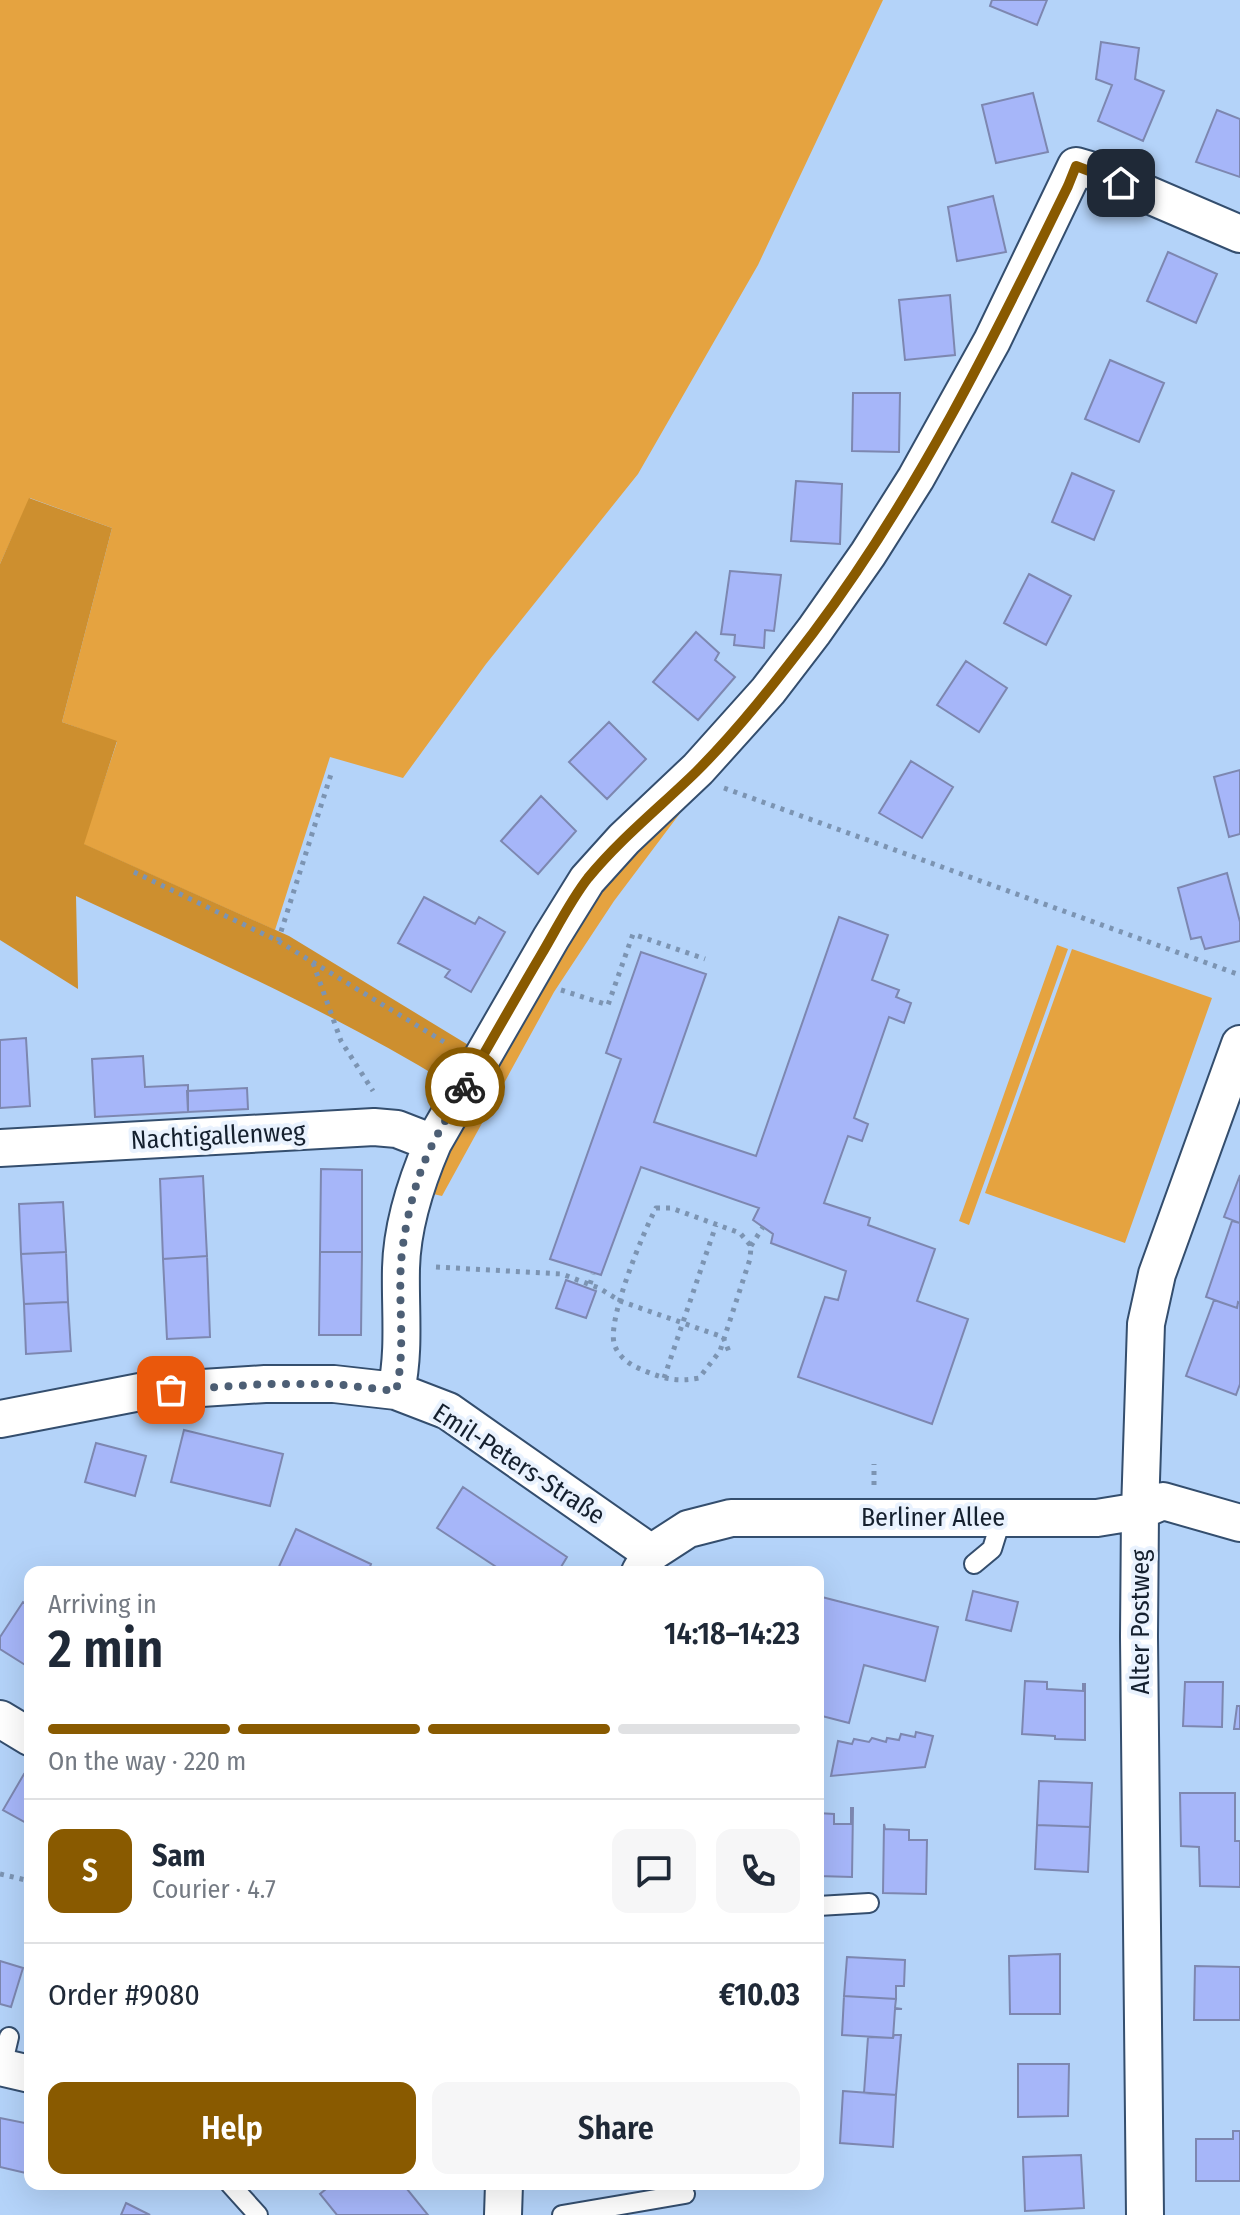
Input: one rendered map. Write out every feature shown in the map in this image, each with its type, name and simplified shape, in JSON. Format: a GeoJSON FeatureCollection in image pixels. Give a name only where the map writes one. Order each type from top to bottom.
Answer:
{"type":"FeatureCollection","features":[{"type":"Feature","properties":{"kind":"street"},"geometry":{"type":"LineString","coordinates":[[396,1391],[401,1369],[403,1241],[421,1169],[433,1143],[587,880],[624,839],[698,769],[768,691],[868,554],[908,491],[992,341],[1076,166],[1240,234]]}},
{"type":"Feature","properties":{"kind":"street","name":"Alter Postweg"},"geometry":{"type":"LineString","coordinates":[[1145,2215],[1139,1669],[1146,1324],[1157,1274],[1240,1044]]}},
{"type":"Feature","properties":{"kind":"street","name":"Nachtigallenweg"},"geometry":{"type":"LineString","coordinates":[[0,1148],[374,1127],[397,1129],[433,1143]]}},
{"type":"Feature","properties":{"kind":"street","name":"Emil-Peters-Straße"},"geometry":{"type":"LineString","coordinates":[[0,1419],[140,1392],[265,1384],[334,1384],[396,1391],[448,1411],[646,1562]]}},
{"type":"Feature","properties":{"kind":"street","name":"Berliner Allee"},"geometry":{"type":"LineString","coordinates":[[646,1562],[688,1529],[731,1518],[1097,1518],[1140,1511],[1163,1501],[1240,1523]]}},
{"type":"Feature","properties":{"kind":"street"},"geometry":{"type":"LineString","coordinates":[[0,1719],[24,1733]]}},
{"type":"Feature","properties":{"kind":"street"},"geometry":{"type":"LineString","coordinates":[[503,2215],[504,2190]]}},
{"type":"Feature","properties":{"kind":"lane"},"geometry":{"type":"LineString","coordinates":[[974,1564],[992,1549],[1002,1517]]}},
{"type":"Feature","properties":{"kind":"lane"},"geometry":{"type":"LineString","coordinates":[[824,1906],[869,1903]]}},
{"type":"Feature","properties":{"kind":"lane"},"geometry":{"type":"LineString","coordinates":[[235,2190],[258,2215]]}},
{"type":"Feature","properties":{"kind":"lane"},"geometry":{"type":"LineString","coordinates":[[562,2215],[685,2194]]}},
{"type":"Feature","properties":{"kind":"path"},"geometry":{"type":"LineString","coordinates":[[698,769],[710,783],[1240,975]]}},
{"type":"Feature","properties":{"kind":"path"},"geometry":{"type":"LineString","coordinates":[[278,941],[332,771]]}},
{"type":"Feature","properties":{"kind":"path"},"geometry":{"type":"LineString","coordinates":[[134,872],[278,941],[478,1063]]}},
{"type":"Feature","properties":{"kind":"path"},"geometry":{"type":"LineString","coordinates":[[561,990],[608,1005],[633,934],[705,959]]}},
{"type":"Feature","properties":{"kind":"path"},"geometry":{"type":"LineString","coordinates":[[312,962],[341,1041],[397,1129]]}},
{"type":"Feature","properties":{"kind":"path"},"geometry":{"type":"LineString","coordinates":[[751,1246],[740,1233],[671,1208],[656,1208],[647,1225],[613,1327],[615,1346],[629,1364],[664,1378],[683,1381],[699,1378],[720,1351],[750,1259],[751,1246],[763,1227]]}},
{"type":"Feature","properties":{"kind":"path"},"geometry":{"type":"LineString","coordinates":[[664,1378],[716,1225]]}},
{"type":"Feature","properties":{"kind":"path"},"geometry":{"type":"LineString","coordinates":[[436,1267],[562,1274],[590,1284],[620,1301],[723,1337],[730,1354]]}},
{"type":"Feature","properties":{"kind":"path"},"geometry":{"type":"LineString","coordinates":[[590,1284],[593,1274]]}},
{"type":"Feature","properties":{"kind":"path"},"geometry":{"type":"LineString","coordinates":[[0,1874],[24,1880]]}},
{"type":"Feature","properties":{"kind":"shaded area"},"geometry":{"type":"Polygon","coordinates":[[[0,0],[883,0],[758,265],[638,474],[486,664],[403,778],[330,757],[275,930],[83,844],[117,742],[62,722],[112,528],[30,498],[0,564],[0,0]]]}},
{"type":"Feature","properties":{"kind":"shaded area"},"geometry":{"type":"Polygon","coordinates":[[[29,498],[112,528],[62,722],[117,741],[84,844],[289,936],[470,1046],[448,1083],[311,1007],[76,896],[78,989],[0,940],[0,564],[29,498]]]}},
{"type":"Feature","properties":{"kind":"shaded area"},"geometry":{"type":"Polygon","coordinates":[[[699,788],[614,901],[554,992],[442,1196],[429,1193],[433,1179],[557,951],[596,891],[699,788]]]}},
{"type":"Feature","properties":{"kind":"shaded area"},"geometry":{"type":"Polygon","coordinates":[[[1057,945],[1068,949],[969,1225],[959,1221],[1057,945]]]}},
{"type":"Feature","properties":{"kind":"shaded area"},"geometry":{"type":"Polygon","coordinates":[[[1072,949],[1212,998],[1125,1243],[985,1193],[1072,949]]]}},
{"type":"Feature","properties":{"kind":"building"},"geometry":{"type":"Polygon","coordinates":[[[992,0],[1047,0],[1037,25],[990,6],[992,0]]]}},
{"type":"Feature","properties":{"kind":"building"},"geometry":{"type":"Polygon","coordinates":[[[1101,42],[1139,48],[1135,79],[1164,91],[1143,141],[1098,121],[1112,85],[1096,79],[1101,42]]]}},
{"type":"Feature","properties":{"kind":"building"},"geometry":{"type":"Polygon","coordinates":[[[1033,93],[1048,152],[996,163],[982,105],[1033,93]]]}},
{"type":"Feature","properties":{"kind":"building"},"geometry":{"type":"Polygon","coordinates":[[[1217,110],[1240,119],[1240,177],[1196,162],[1217,110]]]}},
{"type":"Feature","properties":{"kind":"building"},"geometry":{"type":"Polygon","coordinates":[[[993,196],[1006,252],[957,261],[948,207],[993,196]]]}},
{"type":"Feature","properties":{"kind":"building"},"geometry":{"type":"Polygon","coordinates":[[[1168,252],[1217,274],[1196,323],[1147,301],[1168,252]]]}},
{"type":"Feature","properties":{"kind":"building"},"geometry":{"type":"Polygon","coordinates":[[[950,295],[955,355],[905,360],[899,300],[950,295]]]}},
{"type":"Feature","properties":{"kind":"building"},"geometry":{"type":"Polygon","coordinates":[[[1110,360],[1164,383],[1139,442],[1085,419],[1110,360]]]}},
{"type":"Feature","properties":{"kind":"building"},"geometry":{"type":"Polygon","coordinates":[[[853,393],[900,393],[899,452],[852,451],[853,393]]]}},
{"type":"Feature","properties":{"kind":"building"},"geometry":{"type":"Polygon","coordinates":[[[1072,473],[1114,491],[1094,540],[1052,522],[1072,473]]]}},
{"type":"Feature","properties":{"kind":"building"},"geometry":{"type":"Polygon","coordinates":[[[796,481],[842,484],[840,544],[791,541],[796,481]]]}},
{"type":"Feature","properties":{"kind":"building"},"geometry":{"type":"Polygon","coordinates":[[[730,571],[781,575],[774,631],[765,630],[764,648],[734,645],[735,635],[721,634],[730,571]]]}},
{"type":"Feature","properties":{"kind":"building"},"geometry":{"type":"Polygon","coordinates":[[[1029,574],[1071,596],[1046,645],[1004,623],[1029,574]]]}},
{"type":"Feature","properties":{"kind":"building"},"geometry":{"type":"Polygon","coordinates":[[[696,632],[719,653],[715,660],[735,677],[698,720],[653,682],[696,632]]]}},
{"type":"Feature","properties":{"kind":"building"},"geometry":{"type":"Polygon","coordinates":[[[966,661],[1007,688],[979,732],[937,705],[966,661]]]}},
{"type":"Feature","properties":{"kind":"building"},"geometry":{"type":"Polygon","coordinates":[[[609,722],[646,759],[607,799],[569,762],[609,722]]]}},
{"type":"Feature","properties":{"kind":"building"},"geometry":{"type":"Polygon","coordinates":[[[911,761],[953,787],[922,838],[879,813],[911,761]]]}},
{"type":"Feature","properties":{"kind":"building"},"geometry":{"type":"Polygon","coordinates":[[[1240,770],[1240,834],[1229,837],[1214,777],[1240,770]]]}},
{"type":"Feature","properties":{"kind":"building"},"geometry":{"type":"Polygon","coordinates":[[[541,796],[576,831],[538,874],[501,841],[541,796]]]}},
{"type":"Feature","properties":{"kind":"building"},"geometry":{"type":"Polygon","coordinates":[[[1227,873],[1240,922],[1240,941],[1205,949],[1201,937],[1191,939],[1178,888],[1227,873]]]}},
{"type":"Feature","properties":{"kind":"building"},"geometry":{"type":"Polygon","coordinates":[[[424,897],[475,924],[479,917],[505,932],[471,992],[445,977],[450,970],[398,943],[424,897]]]}},
{"type":"Feature","properties":{"kind":"building"},"geometry":{"type":"Polygon","coordinates":[[[839,917],[888,935],[872,980],[899,990],[896,997],[911,1003],[904,1023],[889,1017],[854,1118],[868,1124],[862,1141],[848,1136],[824,1203],[870,1218],[868,1225],[935,1249],[917,1301],[968,1319],[932,1424],[798,1377],[825,1297],[838,1300],[846,1271],[771,1243],[773,1234],[753,1220],[759,1208],[641,1167],[601,1275],[550,1259],[621,1059],[606,1053],[641,952],[706,974],[654,1122],[756,1156],[839,917]]]}},
{"type":"Feature","properties":{"kind":"building"},"geometry":{"type":"Polygon","coordinates":[[[26,1038],[30,1106],[0,1108],[0,1040],[26,1038]]]}},
{"type":"Feature","properties":{"kind":"building"},"geometry":{"type":"Polygon","coordinates":[[[143,1056],[145,1087],[188,1085],[188,1112],[95,1117],[92,1059],[143,1056]]]}},
{"type":"Feature","properties":{"kind":"building"},"geometry":{"type":"Polygon","coordinates":[[[247,1088],[248,1109],[188,1112],[187,1091],[247,1088]]]}},
{"type":"Feature","properties":{"kind":"building"},"geometry":{"type":"Polygon","coordinates":[[[321,1169],[362,1170],[362,1252],[320,1252],[321,1169]]]}},
{"type":"Feature","properties":{"kind":"building"},"geometry":{"type":"Polygon","coordinates":[[[1240,1175],[1240,1223],[1224,1217],[1240,1175]]]}},
{"type":"Feature","properties":{"kind":"building"},"geometry":{"type":"Polygon","coordinates":[[[203,1176],[207,1256],[163,1259],[160,1179],[203,1176]]]}},
{"type":"Feature","properties":{"kind":"building"},"geometry":{"type":"Polygon","coordinates":[[[63,1202],[66,1252],[21,1254],[19,1204],[63,1202]]]}},
{"type":"Feature","properties":{"kind":"building"},"geometry":{"type":"Polygon","coordinates":[[[1232,1221],[1240,1223],[1240,1303],[1237,1308],[1206,1297],[1232,1221]]]}},
{"type":"Feature","properties":{"kind":"building"},"geometry":{"type":"Polygon","coordinates":[[[66,1252],[68,1302],[24,1304],[21,1254],[66,1252]]]}},
{"type":"Feature","properties":{"kind":"building"},"geometry":{"type":"Polygon","coordinates":[[[320,1252],[362,1252],[361,1335],[319,1335],[320,1252]]]}},
{"type":"Feature","properties":{"kind":"building"},"geometry":{"type":"Polygon","coordinates":[[[207,1256],[210,1337],[167,1339],[163,1259],[207,1256]]]}},
{"type":"Feature","properties":{"kind":"building"},"geometry":{"type":"Polygon","coordinates":[[[566,1280],[596,1291],[586,1318],[556,1308],[566,1280]]]}},
{"type":"Feature","properties":{"kind":"building"},"geometry":{"type":"Polygon","coordinates":[[[1214,1300],[1237,1308],[1240,1303],[1240,1384],[1236,1395],[1186,1376],[1214,1300]]]}},
{"type":"Feature","properties":{"kind":"building"},"geometry":{"type":"Polygon","coordinates":[[[68,1302],[71,1351],[26,1354],[24,1304],[68,1302]]]}},
{"type":"Feature","properties":{"kind":"building"},"geometry":{"type":"Polygon","coordinates":[[[184,1430],[283,1454],[270,1506],[171,1482],[184,1430]]]}},
{"type":"Feature","properties":{"kind":"building"},"geometry":{"type":"Polygon","coordinates":[[[96,1443],[146,1456],[135,1496],[85,1482],[96,1443]]]}},
{"type":"Feature","properties":{"kind":"building"},"geometry":{"type":"Polygon","coordinates":[[[463,1487],[567,1557],[562,1566],[495,1566],[437,1528],[463,1487]]]}},
{"type":"Feature","properties":{"kind":"building"},"geometry":{"type":"Polygon","coordinates":[[[296,1529],[371,1564],[370,1566],[279,1566],[296,1529]]]}},
{"type":"Feature","properties":{"kind":"building"},"geometry":{"type":"Polygon","coordinates":[[[973,1591],[1018,1602],[1011,1631],[966,1620],[973,1591]]]}},
{"type":"Feature","properties":{"kind":"building"},"geometry":{"type":"Polygon","coordinates":[[[824,1598],[938,1627],[925,1681],[864,1665],[849,1723],[824,1717],[824,1598]]]}},
{"type":"Feature","properties":{"kind":"building"},"geometry":{"type":"Polygon","coordinates":[[[24,1603],[24,1664],[0,1649],[0,1637],[24,1603]]]}},
{"type":"Feature","properties":{"kind":"building"},"geometry":{"type":"Polygon","coordinates":[[[1025,1681],[1047,1682],[1047,1689],[1083,1691],[1085,1684],[1085,1740],[1022,1734],[1025,1681]]]}},
{"type":"Feature","properties":{"kind":"building"},"geometry":{"type":"Polygon","coordinates":[[[1185,1682],[1223,1682],[1222,1727],[1183,1726],[1185,1682]]]}},
{"type":"Feature","properties":{"kind":"building"},"geometry":{"type":"Polygon","coordinates":[[[1237,1706],[1240,1706],[1240,1729],[1234,1729],[1237,1706]]]}},
{"type":"Feature","properties":{"kind":"building"},"geometry":{"type":"Polygon","coordinates":[[[916,1732],[933,1736],[925,1767],[831,1776],[838,1741],[852,1744],[854,1739],[869,1742],[872,1738],[886,1742],[887,1738],[899,1740],[901,1734],[915,1737],[916,1732]]]}},
{"type":"Feature","properties":{"kind":"building"},"geometry":{"type":"Polygon","coordinates":[[[24,1774],[24,1822],[3,1810],[24,1774]]]}},
{"type":"Feature","properties":{"kind":"building"},"geometry":{"type":"Polygon","coordinates":[[[1039,1781],[1092,1783],[1090,1827],[1037,1825],[1039,1781]]]}},
{"type":"Feature","properties":{"kind":"building"},"geometry":{"type":"Polygon","coordinates":[[[1180,1793],[1235,1793],[1235,1841],[1240,1841],[1240,1887],[1200,1886],[1199,1847],[1181,1846],[1180,1793]]]}},
{"type":"Feature","properties":{"kind":"building"},"geometry":{"type":"Polygon","coordinates":[[[853,1808],[852,1877],[824,1876],[824,1813],[834,1814],[834,1824],[851,1824],[853,1808]]]}},
{"type":"Feature","properties":{"kind":"building"},"geometry":{"type":"Polygon","coordinates":[[[884,1824],[885,1829],[909,1830],[909,1840],[927,1840],[926,1894],[883,1893],[884,1824]]]}},
{"type":"Feature","properties":{"kind":"building"},"geometry":{"type":"Polygon","coordinates":[[[1037,1825],[1090,1827],[1088,1872],[1035,1869],[1037,1825]]]}},
{"type":"Feature","properties":{"kind":"building"},"geometry":{"type":"Polygon","coordinates":[[[1060,1954],[1060,2014],[1010,2014],[1009,1956],[1060,1954]]]}},
{"type":"Feature","properties":{"kind":"building"},"geometry":{"type":"Polygon","coordinates":[[[847,1957],[905,1960],[904,1986],[896,1986],[896,1999],[844,1996],[847,1957]]]}},
{"type":"Feature","properties":{"kind":"building"},"geometry":{"type":"Polygon","coordinates":[[[0,1961],[23,1968],[11,2007],[0,2004],[0,1961]]]}},
{"type":"Feature","properties":{"kind":"building"},"geometry":{"type":"Polygon","coordinates":[[[1195,1966],[1240,1967],[1240,2020],[1194,2020],[1195,1966]]]}},
{"type":"Feature","properties":{"kind":"building"},"geometry":{"type":"Polygon","coordinates":[[[844,1996],[896,1999],[895,2008],[902,2009],[895,2009],[893,2038],[842,2035],[844,1996]]]}},
{"type":"Feature","properties":{"kind":"building"},"geometry":{"type":"Polygon","coordinates":[[[894,2035],[901,2035],[896,2095],[864,2093],[868,2037],[893,2038],[894,2035]]]}},
{"type":"Feature","properties":{"kind":"building"},"geometry":{"type":"Polygon","coordinates":[[[1018,2064],[1069,2064],[1068,2116],[1018,2117],[1018,2064]]]}},
{"type":"Feature","properties":{"kind":"building"},"geometry":{"type":"Polygon","coordinates":[[[843,2091],[896,2095],[893,2147],[840,2143],[843,2091]]]}},
{"type":"Feature","properties":{"kind":"building"},"geometry":{"type":"Polygon","coordinates":[[[0,2118],[24,2123],[24,2173],[0,2167],[0,2118]]]}},
{"type":"Feature","properties":{"kind":"building"},"geometry":{"type":"Polygon","coordinates":[[[1233,2131],[1240,2131],[1240,2181],[1196,2181],[1196,2139],[1233,2139],[1233,2131]]]}},
{"type":"Feature","properties":{"kind":"building"},"geometry":{"type":"Polygon","coordinates":[[[1081,2155],[1084,2208],[1025,2211],[1023,2157],[1081,2155]]]}},
{"type":"Feature","properties":{"kind":"building"},"geometry":{"type":"Polygon","coordinates":[[[325,2190],[408,2190],[428,2215],[337,2215],[320,2194],[325,2190]]]}},
{"type":"Feature","properties":{"kind":"building"},"geometry":{"type":"Polygon","coordinates":[[[126,2203],[150,2215],[121,2215],[126,2203]]]}},
{"type":"Feature","properties":{"kind":"way so far"},"geometry":{"type":"LineString","coordinates":[[171,1390],[265,1384],[334,1384],[396,1391],[401,1369],[403,1241],[421,1169],[465,1087]]}},
{"type":"Feature","properties":{"kind":"route"},"geometry":{"type":"LineString","coordinates":[[465,1087],[587,880],[624,839],[698,769],[768,691],[868,554],[916,478],[992,341],[1076,166],[1121,183]]}}]}
